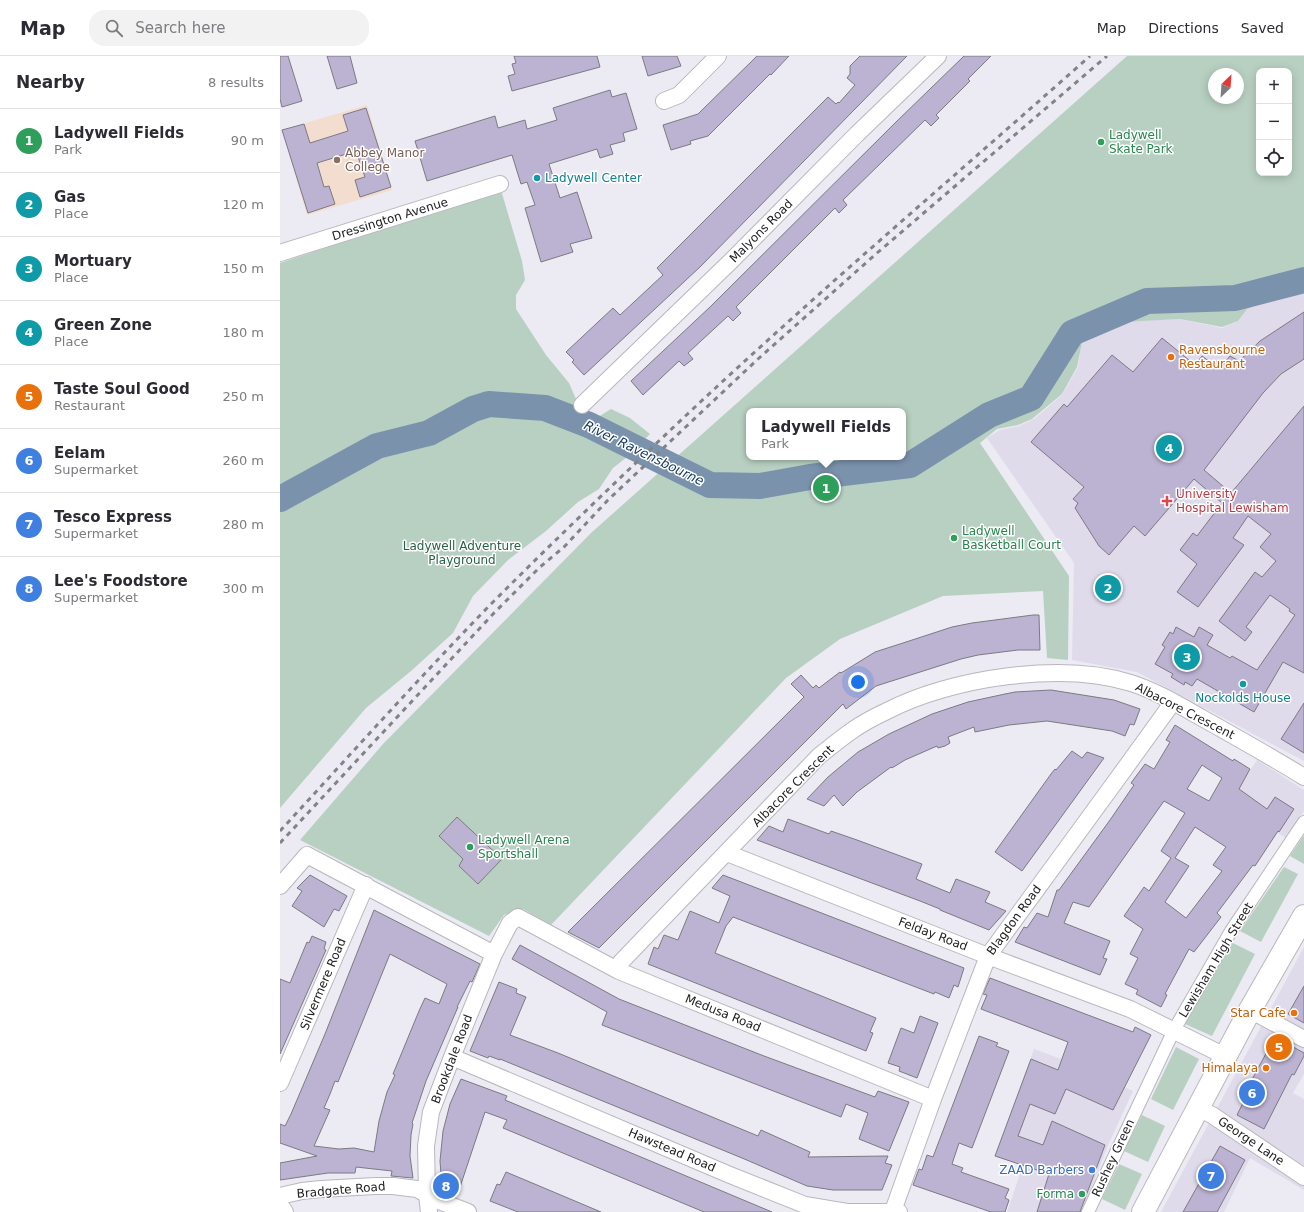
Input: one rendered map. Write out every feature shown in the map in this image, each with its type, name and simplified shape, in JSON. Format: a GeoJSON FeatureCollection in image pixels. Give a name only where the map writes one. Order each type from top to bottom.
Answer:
{"type":"FeatureCollection","features":[{"type":"Feature","properties":{"kind":"highway"},"geometry":{"type":"LineString","coordinates":[[1143,1212],[1250,1010],[1304,916]]}},
{"type":"Feature","properties":{"kind":"street"},"geometry":{"type":"LineString","coordinates":[[664,101],[679,95],[718,56]]}},
{"type":"Feature","properties":{"kind":"street","name":"Malyons Road"},"geometry":{"type":"LineString","coordinates":[[582,405],[732,260],[857,134],[938,56]]}},
{"type":"Feature","properties":{"kind":"street","name":"Dressington Avenue"},"geometry":{"type":"LineString","coordinates":[[280,253],[500,184]]}},
{"type":"Feature","properties":{"kind":"street","name":"Albacore Crescent"},"geometry":{"type":"LineString","coordinates":[[619,971],[622,962],[819,756],[851,731],[888,711],[928,694],[970,682],[1014,675],[1053,673],[1112,678],[1148,689],[1260,750],[1304,777]]}},
{"type":"Feature","properties":{"kind":"street","name":"Blagdon Road"},"geometry":{"type":"LineString","coordinates":[[896,1212],[933,1099],[988,956],[1123,772],[1172,702]]}},
{"type":"Feature","properties":{"kind":"street","name":"Lewisham High Street"},"geometry":{"type":"LineString","coordinates":[[1139,1104],[1174,1030],[1231,931],[1304,822]]}},
{"type":"Feature","properties":{"kind":"street","name":"Felday Road"},"geometry":{"type":"LineString","coordinates":[[727,853],[988,956],[1130,1009],[1225,1056]]}},
{"type":"Feature","properties":{"kind":"street"},"geometry":{"type":"LineString","coordinates":[[280,886],[307,855],[494,954]]}},
{"type":"Feature","properties":{"kind":"street","name":"Silvermere Road"},"geometry":{"type":"LineString","coordinates":[[280,1083],[366,885]]}},
{"type":"Feature","properties":{"kind":"street","name":"Medusa Road"},"geometry":{"type":"LineString","coordinates":[[518,917],[619,971],[933,1099]]}},
{"type":"Feature","properties":{"kind":"street","name":"Brookdale Road"},"geometry":{"type":"LineString","coordinates":[[429,1212],[426,1146],[431,1112],[494,954],[510,923],[518,917]]}},
{"type":"Feature","properties":{"kind":"street"},"geometry":{"type":"LineString","coordinates":[[1250,1010],[1304,1039]]}},
{"type":"Feature","properties":{"kind":"street","name":"Hawstead Road"},"geometry":{"type":"LineString","coordinates":[[452,1057],[805,1205],[847,1212],[896,1212]]}},
{"type":"Feature","properties":{"kind":"street","name":"Rushey Green"},"geometry":{"type":"LineString","coordinates":[[1088,1212],[1139,1104]]}},
{"type":"Feature","properties":{"kind":"street","name":"George Lane"},"geometry":{"type":"LineString","coordinates":[[1198,1108],[1212,1115],[1304,1176]]}},
{"type":"Feature","properties":{"kind":"street","name":"Bradgate Road"},"geometry":{"type":"LineString","coordinates":[[280,1196],[302,1191],[321,1189],[393,1186],[417,1189],[439,1201],[468,1212]]}},
{"type":"Feature","properties":{"kind":"street"},"geometry":{"type":"LineString","coordinates":[[280,1205],[285,1212]]}},
{"type":"Feature","properties":{"kind":"shaded area","name":"Abbey Manor College"},"geometry":{"type":"Polygon","coordinates":[[[367,105],[392,190],[307,215],[282,130],[367,105]]]}},
{"type":"Feature","properties":{"kind":"shaded area","name":"University Hospital Lewisham"},"geometry":{"type":"Polygon","coordinates":[[[1304,288],[1304,761],[1137,672],[1072,660],[1074,563],[987,438],[1000,430],[1019,426],[1034,419],[1062,395],[1078,367],[1085,323],[1180,319],[1222,328],[1238,321],[1246,308],[1304,288]]]}},
{"type":"Feature","properties":{"kind":"shaded area"},"geometry":{"type":"Polygon","coordinates":[[[1257,760],[1304,790],[1304,811],[1286,838],[1229,802],[1257,760]]]}},
{"type":"Feature","properties":{"kind":"shaded area"},"geometry":{"type":"Polygon","coordinates":[[[1304,947],[1304,1074],[1293,1093],[1304,1099],[1304,1190],[1250,1158],[1224,1212],[1161,1212],[1304,947]]]}},
{"type":"Feature","properties":{"kind":"shaded area"},"geometry":{"type":"Polygon","coordinates":[[[1034,1049],[1072,1063],[1133,1091],[1109,1143],[1082,1212],[1007,1212],[1023,1165],[995,1156],[1034,1049]]]}},
{"type":"Feature","properties":{"kind":"green space"},"geometry":{"type":"Polygon","coordinates":[[[1127,56],[1304,56],[1304,288],[1247,309],[1238,321],[1222,327],[1180,319],[1086,324],[1077,367],[1062,394],[1032,419],[1018,425],[997,429],[980,443],[1069,576],[1068,660],[1047,658],[1043,591],[943,596],[840,639],[786,678],[551,925],[523,909],[504,915],[489,936],[300,840],[383,744],[591,533],[1127,56]]]}},
{"type":"Feature","properties":{"kind":"green space","name":"Ladywell Adventure Playground"},"geometry":{"type":"Polygon","coordinates":[[[501,190],[522,261],[525,280],[516,295],[516,309],[546,355],[569,383],[579,406],[590,422],[611,409],[630,418],[650,434],[627,457],[613,468],[599,489],[578,502],[546,531],[508,560],[473,596],[453,633],[411,671],[366,708],[280,808],[280,263],[501,190]]]}},
{"type":"Feature","properties":{"kind":"green space"},"geometry":{"type":"Polygon","coordinates":[[[1304,835],[1304,864],[1290,856],[1304,835]]]}},
{"type":"Feature","properties":{"kind":"green space"},"geometry":{"type":"Polygon","coordinates":[[[1284,867],[1298,874],[1261,942],[1240,931],[1284,867]]]}},
{"type":"Feature","properties":{"kind":"green space"},"geometry":{"type":"Polygon","coordinates":[[[1231,942],[1255,954],[1212,1036],[1185,1024],[1231,942]]]}},
{"type":"Feature","properties":{"kind":"green space"},"geometry":{"type":"Polygon","coordinates":[[[1176,1047],[1199,1059],[1173,1110],[1151,1099],[1176,1047]]]}},
{"type":"Feature","properties":{"kind":"green space"},"geometry":{"type":"Polygon","coordinates":[[[1142,1115],[1165,1126],[1148,1162],[1124,1151],[1142,1115]]]}},
{"type":"Feature","properties":{"kind":"green space"},"geometry":{"type":"Polygon","coordinates":[[[1119,1164],[1142,1174],[1125,1210],[1102,1199],[1119,1164]]]}},
{"type":"Feature","properties":{"kind":"building"},"geometry":{"type":"Polygon","coordinates":[[[280,56],[288,56],[302,101],[282,107],[280,99],[280,56]]]}},
{"type":"Feature","properties":{"kind":"building"},"geometry":{"type":"Polygon","coordinates":[[[327,56],[350,56],[357,83],[337,89],[327,56]]]}},
{"type":"Feature","properties":{"kind":"building"},"geometry":{"type":"Polygon","coordinates":[[[514,56],[597,56],[600,67],[512,91],[508,76],[515,74],[512,64],[516,63],[514,56]]]}},
{"type":"Feature","properties":{"kind":"building"},"geometry":{"type":"Polygon","coordinates":[[[642,56],[677,56],[681,66],[648,76],[642,56]]]}},
{"type":"Feature","properties":{"kind":"building"},"geometry":{"type":"Polygon","coordinates":[[[757,56],[789,56],[708,136],[690,141],[691,144],[671,150],[663,125],[698,114],[757,56]]]}},
{"type":"Feature","properties":{"kind":"building"},"geometry":{"type":"Polygon","coordinates":[[[860,56],[907,56],[700,267],[584,375],[572,362],[574,360],[566,352],[613,308],[620,315],[663,275],[657,268],[828,97],[836,104],[838,102],[839,103],[855,85],[847,78],[850,74],[850,66],[860,56]]]}},
{"type":"Feature","properties":{"kind":"building"},"geometry":{"type":"Polygon","coordinates":[[[964,56],[991,56],[968,79],[970,81],[936,115],[939,118],[931,126],[925,120],[843,200],[847,205],[839,213],[835,208],[736,307],[741,313],[733,321],[728,316],[688,353],[693,359],[684,366],[679,361],[643,395],[631,381],[710,307],[964,56]]]}},
{"type":"Feature","properties":{"kind":"building","name":"Ladywell Center"},"geometry":{"type":"Polygon","coordinates":[[[610,90],[612,97],[626,93],[637,129],[623,133],[625,141],[610,145],[613,154],[600,158],[597,149],[549,164],[560,198],[577,192],[592,238],[570,244],[573,252],[541,262],[525,208],[535,205],[527,182],[521,184],[512,155],[427,181],[415,141],[495,116],[498,128],[525,120],[527,129],[557,120],[553,108],[610,90]]]}},
{"type":"Feature","properties":{"kind":"building","name":"Abbey Manor College"},"geometry":{"type":"Polygon","coordinates":[[[366,108],[391,187],[360,197],[355,180],[365,177],[356,151],[317,163],[324,187],[329,186],[335,204],[308,213],[282,130],[304,124],[310,143],[348,131],[343,115],[366,108]]]}},
{"type":"Feature","properties":{"kind":"building"},"geometry":{"type":"Polygon","coordinates":[[[1304,312],[1304,359],[1281,374],[1263,393],[1204,470],[1231,493],[1304,406],[1304,673],[1283,662],[1254,712],[1197,679],[1192,686],[1185,682],[1184,685],[1171,677],[1173,674],[1155,664],[1165,647],[1162,645],[1170,632],[1173,634],[1176,627],[1194,637],[1199,627],[1213,635],[1207,645],[1230,658],[1232,656],[1257,670],[1295,615],[1289,611],[1290,609],[1270,595],[1246,627],[1252,632],[1245,641],[1219,621],[1255,572],[1262,577],[1276,561],[1260,547],[1271,534],[1248,516],[1233,538],[1244,545],[1198,607],[1177,592],[1197,564],[1180,550],[1193,533],[1197,536],[1222,503],[1194,479],[1145,536],[1134,526],[1109,555],[1099,546],[1075,508],[1078,503],[1073,499],[1084,487],[1031,442],[1064,404],[1067,407],[1112,355],[1133,372],[1162,338],[1195,365],[1202,356],[1213,364],[1216,361],[1222,366],[1230,356],[1239,361],[1260,341],[1304,312]]]}},
{"type":"Feature","properties":{"kind":"building"},"geometry":{"type":"Polygon","coordinates":[[[1103,578],[1118,584],[1112,599],[1097,593],[1103,578]]]}},
{"type":"Feature","properties":{"kind":"building"},"geometry":{"type":"Polygon","coordinates":[[[1039,615],[1040,650],[1018,650],[978,655],[961,659],[876,686],[846,709],[843,704],[599,948],[568,932],[804,697],[791,684],[801,675],[813,688],[816,685],[819,688],[840,672],[841,673],[875,652],[952,627],[1039,615]]]}},
{"type":"Feature","properties":{"kind":"building"},"geometry":{"type":"Polygon","coordinates":[[[1051,690],[1114,700],[1140,709],[1134,725],[1130,724],[1125,736],[1112,731],[1047,721],[1009,725],[975,732],[974,727],[948,737],[950,743],[945,746],[938,748],[937,746],[905,760],[892,768],[891,767],[857,792],[843,806],[834,795],[824,806],[807,799],[828,777],[858,752],[889,734],[932,714],[968,702],[1005,694],[1051,690]]]}},
{"type":"Feature","properties":{"kind":"building"},"geometry":{"type":"Polygon","coordinates":[[[1304,703],[1304,753],[1281,739],[1304,703]]]}},
{"type":"Feature","properties":{"kind":"building"},"geometry":{"type":"Polygon","coordinates":[[[1175,725],[1233,761],[1234,759],[1250,769],[1239,789],[1267,809],[1275,797],[1294,809],[1255,866],[1253,865],[1217,913],[1221,917],[1194,952],[1189,949],[1165,994],[1167,995],[1161,1007],[1136,994],[1138,990],[1125,984],[1138,958],[1130,954],[1143,929],[1124,916],[1144,887],[1149,891],[1171,858],[1161,851],[1185,813],[1164,801],[1089,907],[1073,902],[1064,923],[1110,941],[1103,958],[1107,959],[1100,975],[1015,942],[1024,927],[1027,928],[1037,913],[1048,917],[1057,890],[1059,890],[1110,820],[1134,785],[1131,783],[1145,764],[1154,769],[1170,742],[1166,740],[1175,725]],[[1202,765],[1187,789],[1209,801],[1222,778],[1202,765]],[[1195,827],[1175,858],[1189,866],[1165,902],[1186,918],[1222,871],[1213,865],[1226,847],[1195,827]]]}},
{"type":"Feature","properties":{"kind":"building"},"geometry":{"type":"Polygon","coordinates":[[[1072,751],[1082,758],[1087,752],[1104,758],[1022,871],[995,852],[1051,774],[1072,751]]]}},
{"type":"Feature","properties":{"kind":"building","name":"Ladywell Arena Sportshall"},"geometry":{"type":"Polygon","coordinates":[[[457,817],[502,859],[478,884],[459,866],[463,859],[439,836],[457,817]]]}},
{"type":"Feature","properties":{"kind":"building"},"geometry":{"type":"Polygon","coordinates":[[[788,819],[829,834],[831,831],[922,864],[916,879],[950,893],[956,879],[990,892],[985,902],[1006,911],[989,930],[920,901],[757,840],[769,826],[783,832],[788,819]]]}},
{"type":"Feature","properties":{"kind":"building"},"geometry":{"type":"Polygon","coordinates":[[[310,875],[347,896],[339,911],[334,909],[324,927],[292,906],[302,891],[297,888],[310,875]]]}},
{"type":"Feature","properties":{"kind":"building"},"geometry":{"type":"Polygon","coordinates":[[[723,875],[964,968],[958,987],[954,985],[949,998],[935,992],[934,994],[733,917],[726,926],[715,953],[876,1018],[870,1032],[873,1033],[866,1051],[648,964],[654,947],[658,949],[664,935],[678,940],[690,911],[719,923],[730,896],[712,888],[723,875]]]}},
{"type":"Feature","properties":{"kind":"building"},"geometry":{"type":"Polygon","coordinates":[[[374,910],[480,964],[472,982],[470,981],[457,1007],[426,1081],[412,1123],[410,1156],[413,1178],[391,1176],[392,1171],[356,1167],[355,1173],[328,1173],[280,1180],[280,1163],[317,1156],[280,1143],[280,1124],[285,1126],[291,1114],[325,1034],[374,910]],[[390,954],[338,1082],[335,1081],[324,1108],[330,1110],[314,1146],[339,1149],[354,1148],[374,1152],[379,1121],[387,1092],[419,1011],[425,998],[439,1004],[447,984],[390,954]]]}},
{"type":"Feature","properties":{"kind":"building"},"geometry":{"type":"Polygon","coordinates":[[[312,936],[326,942],[324,949],[326,950],[280,1054],[280,979],[290,983],[307,942],[309,943],[312,936]]]}},
{"type":"Feature","properties":{"kind":"building"},"geometry":{"type":"Polygon","coordinates":[[[520,945],[619,999],[764,1056],[875,1097],[878,1091],[909,1102],[889,1151],[859,1139],[868,1113],[846,1104],[841,1117],[602,1025],[607,1012],[512,959],[520,945]]]}},
{"type":"Feature","properties":{"kind":"building"},"geometry":{"type":"Polygon","coordinates":[[[990,978],[1133,1032],[1135,1027],[1151,1035],[1113,1110],[1066,1089],[1055,1114],[1030,1104],[1018,1136],[1043,1145],[1052,1121],[1105,1145],[1080,1212],[1037,1212],[1049,1174],[995,1156],[1031,1059],[1058,1070],[1068,1042],[981,1009],[987,995],[983,994],[990,978]]]}},
{"type":"Feature","properties":{"kind":"building"},"geometry":{"type":"Polygon","coordinates":[[[499,982],[517,989],[516,993],[526,997],[510,1035],[558,1053],[758,1136],[761,1130],[810,1152],[808,1157],[888,1156],[885,1163],[892,1165],[882,1190],[833,1190],[807,1186],[500,1059],[489,1056],[488,1058],[470,1051],[499,982]]]}},
{"type":"Feature","properties":{"kind":"building"},"geometry":{"type":"Polygon","coordinates":[[[1304,986],[1304,1023],[1288,1014],[1304,986]]]}},
{"type":"Feature","properties":{"kind":"building"},"geometry":{"type":"Polygon","coordinates":[[[920,1016],[938,1023],[917,1078],[899,1071],[900,1067],[888,1063],[901,1028],[914,1033],[920,1016]]]}},
{"type":"Feature","properties":{"kind":"building"},"geometry":{"type":"Polygon","coordinates":[[[979,1036],[998,1043],[996,1046],[1009,1051],[972,1148],[959,1143],[952,1164],[963,1168],[961,1172],[1009,1189],[1005,1198],[1009,1200],[1005,1212],[991,1212],[913,1185],[919,1169],[922,1170],[927,1155],[933,1157],[979,1036]]]}},
{"type":"Feature","properties":{"kind":"building"},"geometry":{"type":"Polygon","coordinates":[[[1277,1038],[1304,1053],[1304,1056],[1294,1075],[1292,1074],[1264,1129],[1237,1115],[1244,1101],[1241,1100],[1269,1048],[1271,1050],[1277,1038]]]}},
{"type":"Feature","properties":{"kind":"building"},"geometry":{"type":"Polygon","coordinates":[[[461,1079],[507,1096],[505,1100],[772,1212],[704,1212],[503,1128],[507,1120],[485,1112],[458,1193],[442,1187],[440,1161],[443,1131],[450,1104],[461,1079]]]}},
{"type":"Feature","properties":{"kind":"building"},"geometry":{"type":"Polygon","coordinates":[[[1220,1146],[1245,1160],[1217,1212],[1183,1212],[1220,1146]]]}},
{"type":"Feature","properties":{"kind":"building"},"geometry":{"type":"Polygon","coordinates":[[[506,1172],[601,1212],[518,1212],[490,1201],[497,1184],[500,1185],[506,1172]]]}},
{"type":"Feature","properties":{"kind":"waterway","name":"River Ravensbourne"},"geometry":{"type":"LineString","coordinates":[[280,499],[377,446],[429,433],[473,409],[489,404],[545,408],[589,425],[710,485],[760,486],[810,477],[910,465],[989,415],[1031,398],[1072,333],[1147,301],[1235,298],[1304,280]]}},
{"type":"Feature","properties":{"kind":"railway"},"geometry":{"type":"LineString","coordinates":[[280,831],[464,632],[554,541],[713,390],[767,341],[1090,56]]}},
{"type":"Feature","properties":{"kind":"railway"},"geometry":{"type":"LineString","coordinates":[[280,843],[494,613],[540,567],[564,547],[608,500],[758,359],[877,253],[1107,56]]}},
{"type":"Feature","properties":{"kind":"place","name":"Ladywell Skate Park"},"geometry":{"type":"Point","coordinates":[1101,142]}},
{"type":"Feature","properties":{"kind":"place","name":"Abbey Manor College"},"geometry":{"type":"Point","coordinates":[337,160]}},
{"type":"Feature","properties":{"kind":"place","name":"Ladywell Center"},"geometry":{"type":"Point","coordinates":[537,178]}},
{"type":"Feature","properties":{"kind":"place","name":"Ravensbourne Restaurant"},"geometry":{"type":"Point","coordinates":[1171,357]}},
{"type":"Feature","properties":{"kind":"place","name":"Green Zone"},"geometry":{"type":"Point","coordinates":[1169,448]}},
{"type":"Feature","properties":{"kind":"place","name":"Ladywell Fields"},"geometry":{"type":"Point","coordinates":[826,488]}},
{"type":"Feature","properties":{"kind":"place","name":"University Hospital Lewisham"},"geometry":{"type":"Point","coordinates":[1167,501]}},
{"type":"Feature","properties":{"kind":"place","name":"Ladywell Basketball Court"},"geometry":{"type":"Point","coordinates":[954,538]}},
{"type":"Feature","properties":{"kind":"place","name":"Gas"},"geometry":{"type":"Point","coordinates":[1108,588]}},
{"type":"Feature","properties":{"kind":"place","name":"Mortuary"},"geometry":{"type":"Point","coordinates":[1187,657]}},
{"type":"Feature","properties":{"kind":"place","name":"Nockolds House"},"geometry":{"type":"Point","coordinates":[1243,684]}},
{"type":"Feature","properties":{"kind":"place","name":"Ladywell Arena Sportshall"},"geometry":{"type":"Point","coordinates":[470,847]}},
{"type":"Feature","properties":{"kind":"place","name":"Star Cafe"},"geometry":{"type":"Point","coordinates":[1294,1013]}},
{"type":"Feature","properties":{"kind":"place","name":"Taste Soul Good"},"geometry":{"type":"Point","coordinates":[1279,1047]}},
{"type":"Feature","properties":{"kind":"place","name":"Himalaya"},"geometry":{"type":"Point","coordinates":[1266,1068]}},
{"type":"Feature","properties":{"kind":"place","name":"Eelam"},"geometry":{"type":"Point","coordinates":[1252,1093]}},
{"type":"Feature","properties":{"kind":"place","name":"ZAAD Barbers"},"geometry":{"type":"Point","coordinates":[1092,1170]}},
{"type":"Feature","properties":{"kind":"place","name":"Tesco Express"},"geometry":{"type":"Point","coordinates":[1211,1176]}},
{"type":"Feature","properties":{"kind":"place","name":"Lee's Foodstore"},"geometry":{"type":"Point","coordinates":[446,1186]}},
{"type":"Feature","properties":{"kind":"place","name":"Forma"},"geometry":{"type":"Point","coordinates":[1082,1194]}}]}
